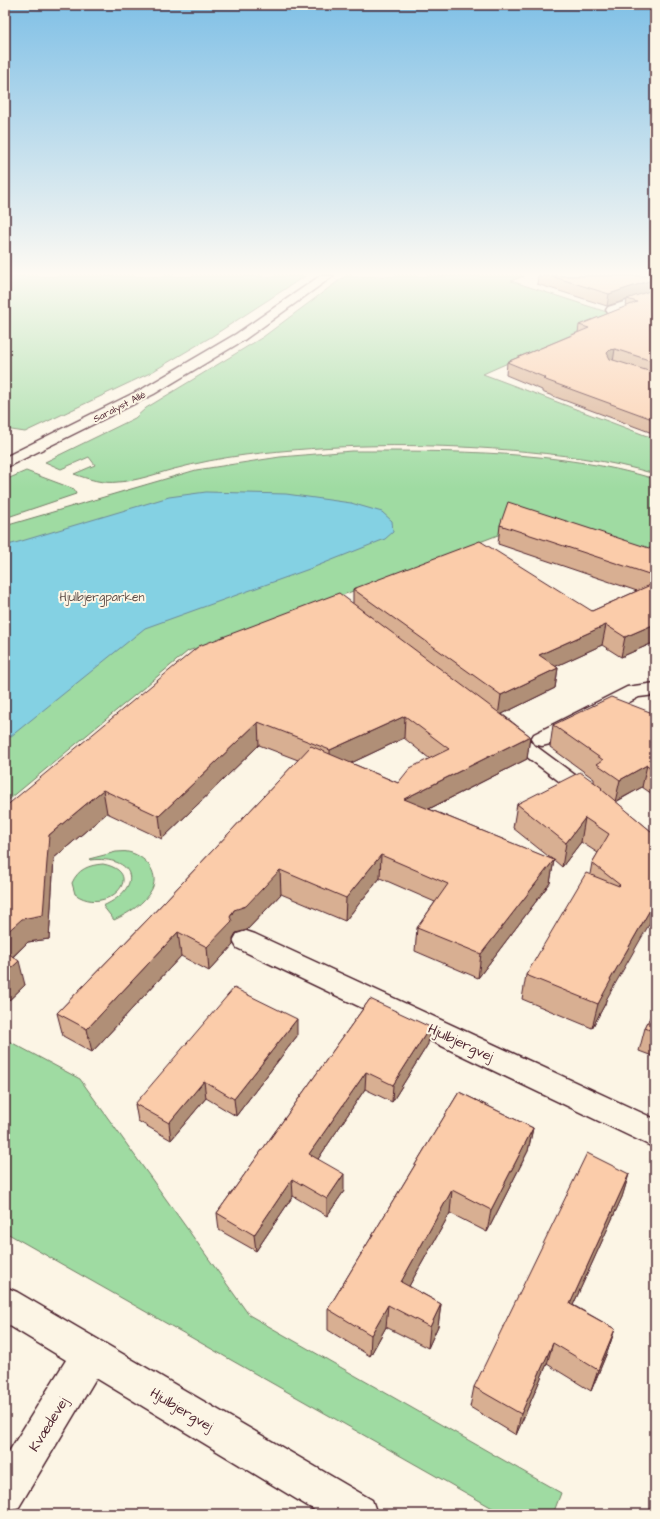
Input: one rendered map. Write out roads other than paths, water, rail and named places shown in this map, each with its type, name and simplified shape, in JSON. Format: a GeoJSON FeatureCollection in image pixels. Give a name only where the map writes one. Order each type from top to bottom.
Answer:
{"type":"FeatureCollection","features":[{"type":"Feature","properties":{"kind":"street","name":"Saralyst Allé"},"geometry":{"type":"LineString","coordinates":[[5,462],[149,391],[223,347]]}},
{"type":"Feature","properties":{"kind":"street"},"geometry":{"type":"LineString","coordinates":[[542,738],[634,692],[655,689]]}},
{"type":"Feature","properties":{"kind":"street","name":"Hjulbjergvej"},"geometry":{"type":"LineString","coordinates":[[246,941],[655,1134]]}},
{"type":"Feature","properties":{"kind":"street","name":"Hjulbjergvej"},"geometry":{"type":"LineString","coordinates":[[5,1304],[358,1514]]}},
{"type":"Feature","properties":{"kind":"street","name":"Kvædevej"},"geometry":{"type":"LineString","coordinates":[[5,1493],[90,1354]]}},
{"type":"Feature","properties":{"kind":"lane"},"geometry":{"type":"LineString","coordinates":[[494,723],[598,801]]}},
{"type":"Feature","properties":{"kind":"water"},"geometry":{"type":"Polygon","coordinates":[[[206,492],[286,494],[351,503],[382,512],[392,521],[393,532],[385,539],[312,568],[145,628],[5,741],[5,546],[169,497],[206,492]]]}},
{"type":"Feature","properties":{"kind":"park label","name":"Hjulbjergparken"},"geometry":{"type":"Point","coordinates":[102,597]}}]}
